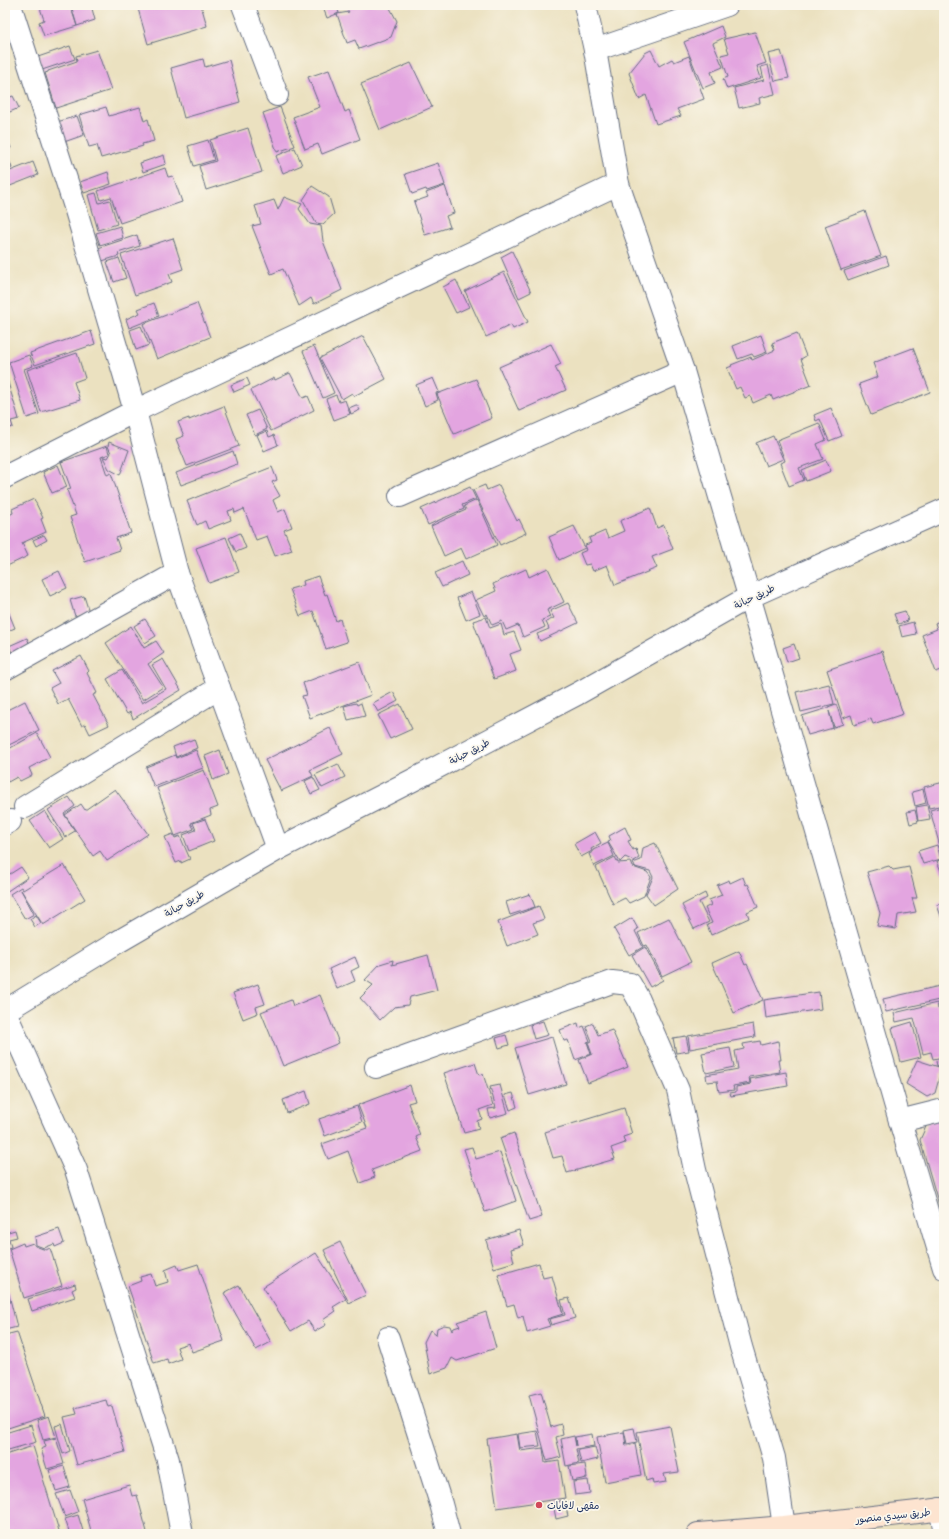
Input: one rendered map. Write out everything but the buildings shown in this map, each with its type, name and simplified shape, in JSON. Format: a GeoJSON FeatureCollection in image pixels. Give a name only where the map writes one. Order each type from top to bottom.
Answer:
{"type":"FeatureCollection","features":[{"type":"Feature","properties":{"kind":"main road","name":"طريق سيدي منصور"},"geometry":{"type":"LineString","coordinates":[[698,1534],[943,1515]]}},
{"type":"Feature","properties":{"kind":"street"},"geometry":{"type":"LineString","coordinates":[[10,5],[75,207],[135,411],[177,573],[278,849]]}},
{"type":"Feature","properties":{"kind":"street"},"geometry":{"type":"LineString","coordinates":[[243,5],[277,95]]}},
{"type":"Feature","properties":{"kind":"street"},"geometry":{"type":"LineString","coordinates":[[584,5],[595,50],[618,184],[683,371],[944,1268]]}},
{"type":"Feature","properties":{"kind":"street"},"geometry":{"type":"LineString","coordinates":[[595,50],[727,5]]}},
{"type":"Feature","properties":{"kind":"street"},"geometry":{"type":"LineString","coordinates":[[5,477],[135,411],[618,184]]}},
{"type":"Feature","properties":{"kind":"street"},"geometry":{"type":"LineString","coordinates":[[400,496],[683,371]]}},
{"type":"Feature","properties":{"kind":"street","name":"طريق حبانة"},"geometry":{"type":"LineString","coordinates":[[5,1011],[116,943],[278,849],[577,694],[749,597],[944,510]]}},
{"type":"Feature","properties":{"kind":"street"},"geometry":{"type":"LineString","coordinates":[[5,669],[177,573]]}},
{"type":"Feature","properties":{"kind":"street"},"geometry":{"type":"LineString","coordinates":[[13,817],[220,688]]}},
{"type":"Feature","properties":{"kind":"street"},"geometry":{"type":"LineString","coordinates":[[376,1067],[612,982],[630,984],[639,1000],[678,1090],[695,1170],[740,1347],[774,1458],[784,1527]]}},
{"type":"Feature","properties":{"kind":"street"},"geometry":{"type":"LineString","coordinates":[[5,1011],[76,1170],[168,1460],[182,1534]]}},
{"type":"Feature","properties":{"kind":"street"},"geometry":{"type":"LineString","coordinates":[[900,1121],[944,1110]]}},
{"type":"Feature","properties":{"kind":"street"},"geometry":{"type":"LineString","coordinates":[[388,1338],[449,1534]]}},
{"type":"Feature","properties":{"kind":"place","name":"مقهى لافايات"},"geometry":{"type":"Point","coordinates":[539,1505]}}]}
